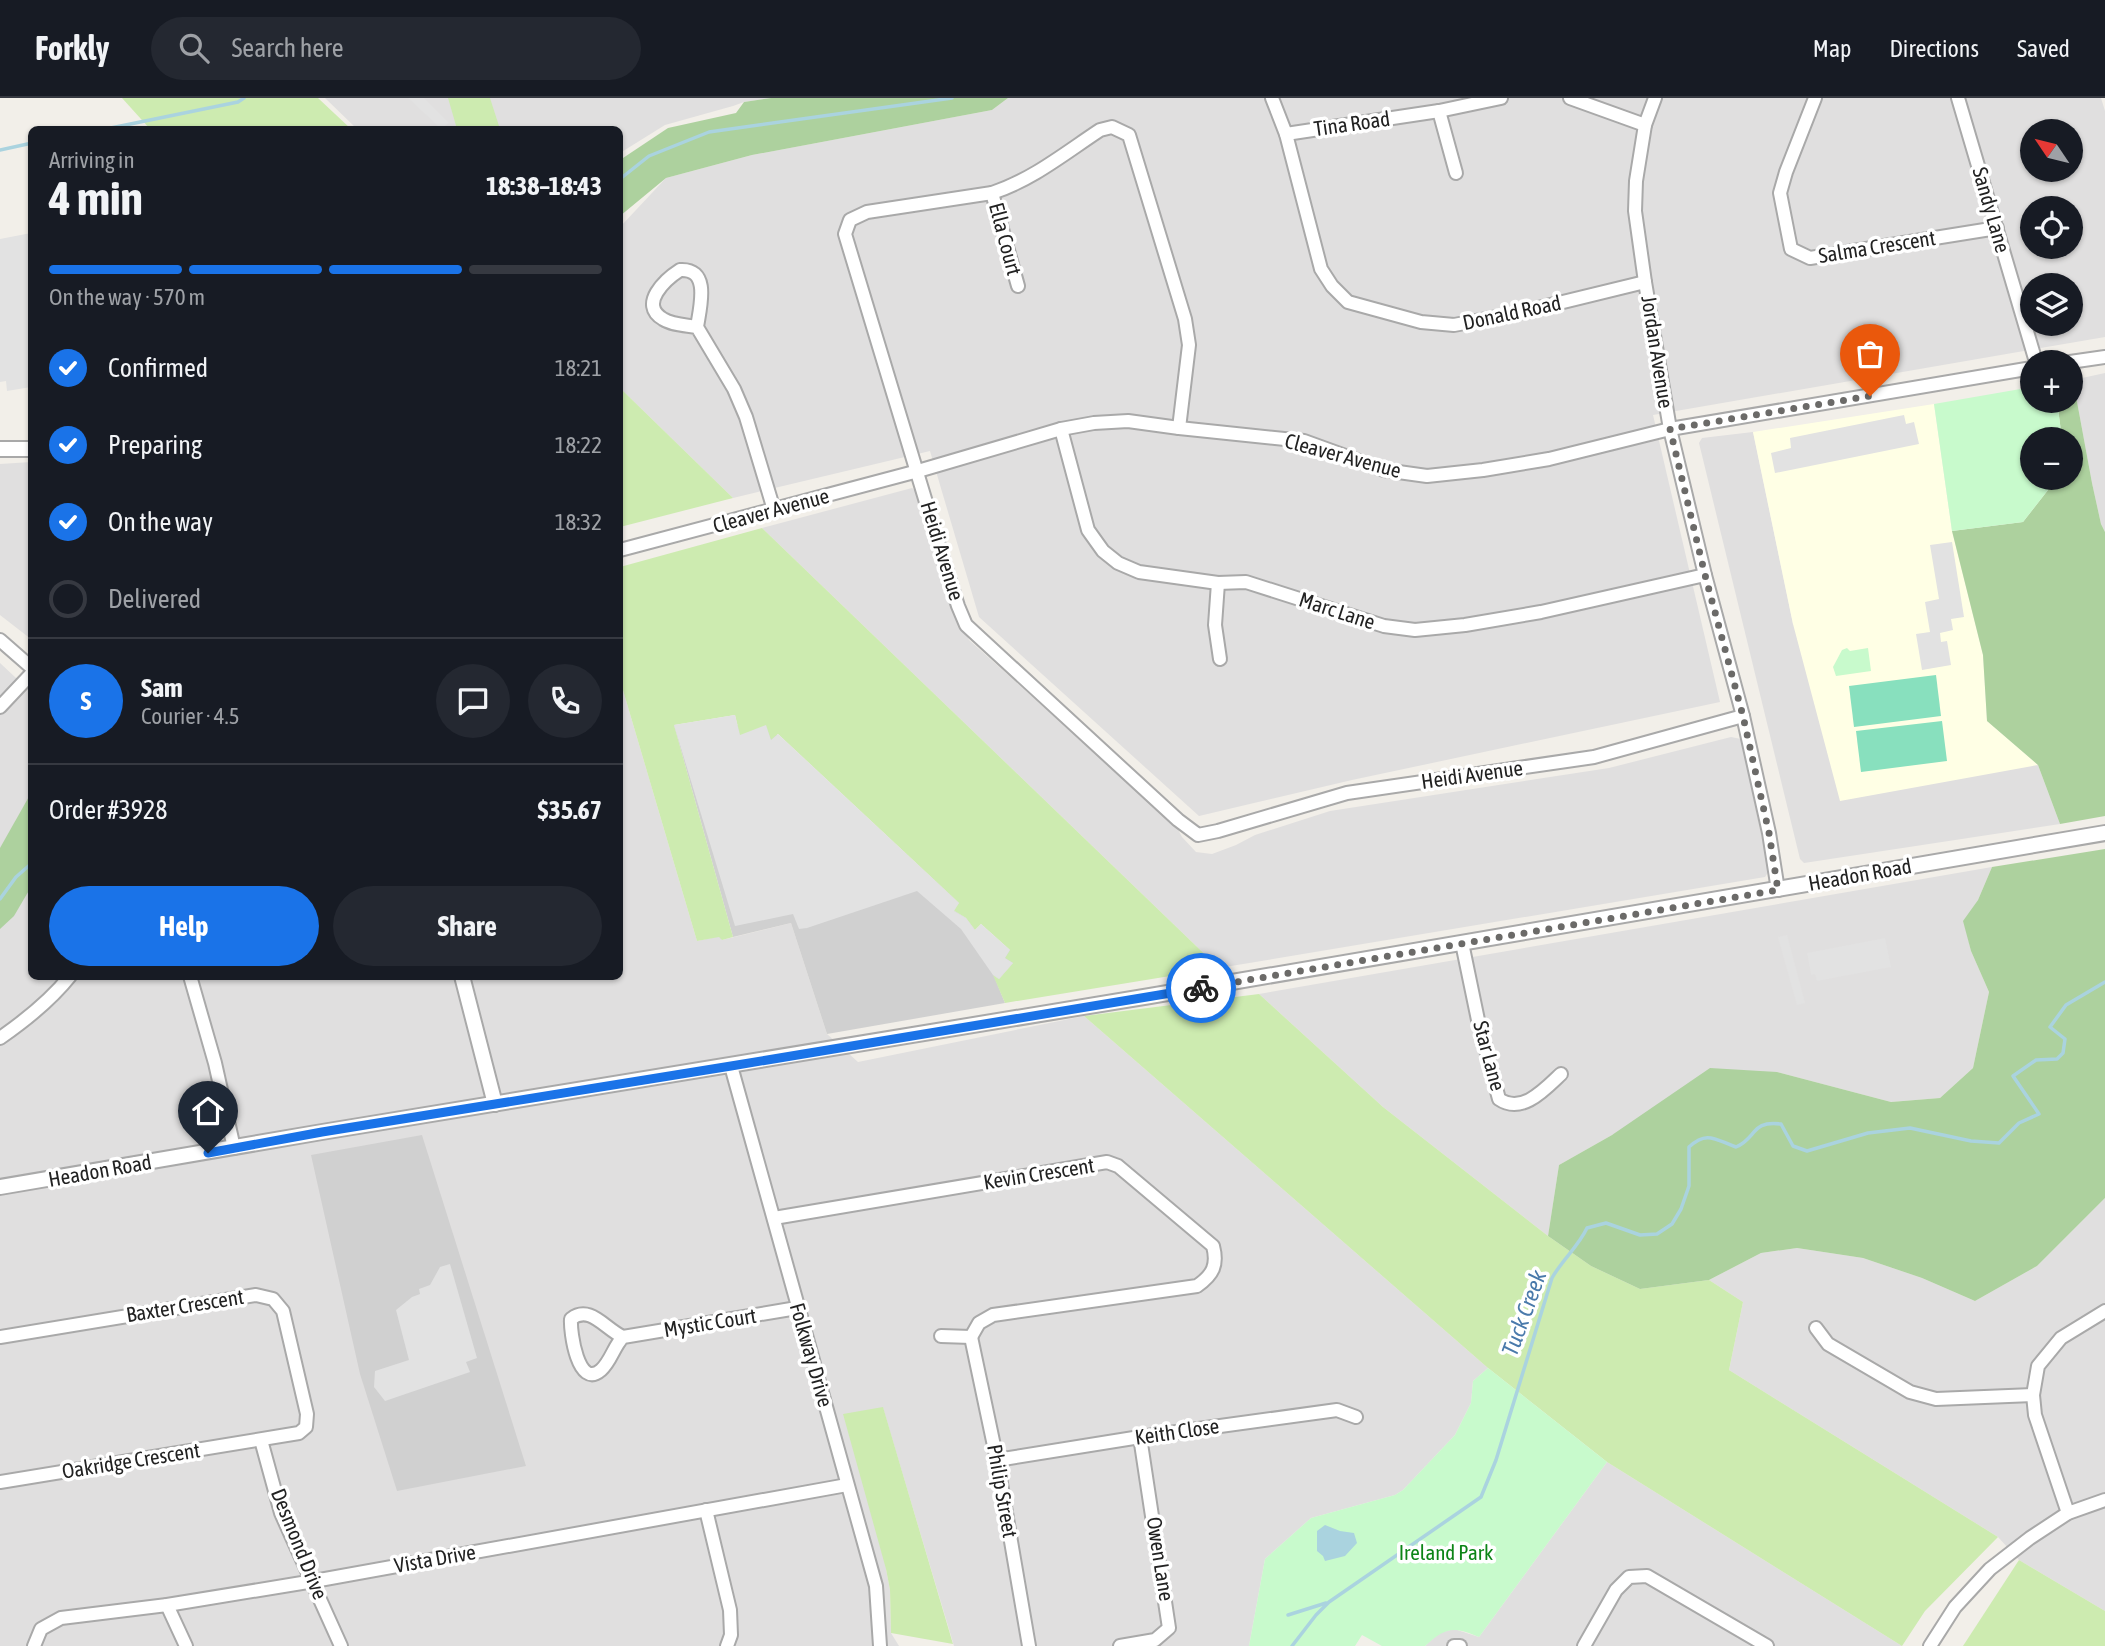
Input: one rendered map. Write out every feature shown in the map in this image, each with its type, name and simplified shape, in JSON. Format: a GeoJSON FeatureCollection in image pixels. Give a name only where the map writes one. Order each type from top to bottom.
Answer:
{"type":"FeatureCollection","features":[{"type":"Feature","properties":{"kind":"street","name":"Donald Road"},"geometry":{"type":"LineString","coordinates":[[1272,98],[1286,134],[1321,269],[1332,286],[1348,302],[1421,322],[1454,325],[1518,313],[1645,282]]}},
{"type":"Feature","properties":{"kind":"street","name":"Tina Road"},"geometry":{"type":"LineString","coordinates":[[1286,134],[1439,111],[1501,98]]}},
{"type":"Feature","properties":{"kind":"street"},"geometry":{"type":"LineString","coordinates":[[1570,98],[1645,125]]}},
{"type":"Feature","properties":{"kind":"street","name":"Jordan Avenue"},"geometry":{"type":"LineString","coordinates":[[1655,98],[1645,125],[1636,181],[1635,211],[1645,282],[1670,429],[1743,716],[1769,833],[1778,890]]}},
{"type":"Feature","properties":{"kind":"street","name":"Salma Crescent"},"geometry":{"type":"LineString","coordinates":[[1815,98],[1780,193],[1791,249],[1810,258],[1997,228]]}},
{"type":"Feature","properties":{"kind":"street","name":"Sandy Lane"},"geometry":{"type":"LineString","coordinates":[[1958,98],[2033,350]]}},
{"type":"Feature","properties":{"kind":"street"},"geometry":{"type":"LineString","coordinates":[[1439,111],[1456,173]]}},
{"type":"Feature","properties":{"kind":"street","name":"Heidi Avenue"},"geometry":{"type":"LineString","coordinates":[[1178,428],[1189,345],[1185,319],[1129,135],[1112,127],[1100,130],[1035,174],[992,193],[867,212],[850,220],[845,234],[951,586],[967,625],[1178,820],[1198,835],[1347,793],[1594,757],[1743,716]]}},
{"type":"Feature","properties":{"kind":"street","name":"Ella Court"},"geometry":{"type":"LineString","coordinates":[[992,193],[1018,286]]}},
{"type":"Feature","properties":{"kind":"street"},"geometry":{"type":"LineString","coordinates":[[697,327],[662,319],[655,311],[655,292],[680,270],[689,269],[696,274],[701,284],[697,327],[734,389],[746,417],[774,510]]}},
{"type":"Feature","properties":{"kind":"street"},"geometry":{"type":"LineString","coordinates":[[2083,360],[2105,357]]}},
{"type":"Feature","properties":{"kind":"street","name":"Cleaver Avenue"},"geometry":{"type":"LineString","coordinates":[[623,549],[918,471],[1061,429],[1094,423],[1128,421],[1304,441],[1384,470],[1427,476],[1549,459],[1670,429],[2020,370]]}},
{"type":"Feature","properties":{"kind":"street","name":"Marc Lane"},"geometry":{"type":"LineString","coordinates":[[1061,429],[1088,530],[1103,551],[1118,563],[1139,572],[1218,583],[1246,582],[1384,626],[1415,630],[1465,625],[1541,612],[1705,575]]}},
{"type":"Feature","properties":{"kind":"street"},"geometry":{"type":"LineString","coordinates":[[0,449],[28,449]]}},
{"type":"Feature","properties":{"kind":"street"},"geometry":{"type":"LineString","coordinates":[[1218,583],[1215,625],[1220,659]]}},
{"type":"Feature","properties":{"kind":"street"},"geometry":{"type":"LineString","coordinates":[[0,639],[28,666]]}},
{"type":"Feature","properties":{"kind":"street"},"geometry":{"type":"LineString","coordinates":[[0,707],[28,675]]}},
{"type":"Feature","properties":{"kind":"street","name":"Headon Road"},"geometry":{"type":"LineString","coordinates":[[0,1188],[2105,833]]}},
{"type":"Feature","properties":{"kind":"street","name":"Star Lane"},"geometry":{"type":"LineString","coordinates":[[1462,943],[1478,1020],[1499,1099],[1510,1105],[1527,1102],[1561,1074]]}},
{"type":"Feature","properties":{"kind":"street"},"geometry":{"type":"LineString","coordinates":[[0,1038],[24,1021],[66,980]]}},
{"type":"Feature","properties":{"kind":"street"},"geometry":{"type":"LineString","coordinates":[[191,980],[215,1063],[234,1148]]}},
{"type":"Feature","properties":{"kind":"street"},"geometry":{"type":"LineString","coordinates":[[463,980],[495,1104]]}},
{"type":"Feature","properties":{"kind":"street","name":"Folkway Drive"},"geometry":{"type":"LineString","coordinates":[[731,1066],[876,1586],[880,1646]]}},
{"type":"Feature","properties":{"kind":"street","name":"Kevin Crescent"},"geometry":{"type":"LineString","coordinates":[[774,1218],[1107,1163],[1118,1166],[1213,1246],[1216,1259],[1209,1278],[1197,1286],[993,1315],[978,1323],[971,1336]]}},
{"type":"Feature","properties":{"kind":"street","name":"Baxter Crescent"},"geometry":{"type":"LineString","coordinates":[[0,1337],[256,1295],[273,1299],[283,1311],[307,1414],[306,1427],[299,1433],[261,1440]]}},
{"type":"Feature","properties":{"kind":"street","name":"Mystic Court"},"geometry":{"type":"LineString","coordinates":[[623,1337],[797,1308]]}},
{"type":"Feature","properties":{"kind":"street"},"geometry":{"type":"LineString","coordinates":[[2068,1513],[2035,1415],[2033,1395],[2038,1366],[2060,1338],[2105,1311]]}},
{"type":"Feature","properties":{"kind":"street"},"geometry":{"type":"LineString","coordinates":[[578,1313],[586,1313],[623,1337],[615,1345],[607,1364],[596,1373],[589,1374],[579,1362],[570,1329],[571,1319],[578,1313]]}},
{"type":"Feature","properties":{"kind":"street"},"geometry":{"type":"LineString","coordinates":[[1816,1328],[1828,1345],[1910,1392],[1936,1399],[2033,1395]]}},
{"type":"Feature","properties":{"kind":"street"},"geometry":{"type":"LineString","coordinates":[[941,1336],[971,1336]]}},
{"type":"Feature","properties":{"kind":"street","name":"Philip Street"},"geometry":{"type":"LineString","coordinates":[[971,1336],[997,1460],[1029,1646]]}},
{"type":"Feature","properties":{"kind":"street","name":"Keith Close"},"geometry":{"type":"LineString","coordinates":[[997,1460],[1337,1410],[1356,1418]]}},
{"type":"Feature","properties":{"kind":"street","name":"Owen Lane"},"geometry":{"type":"LineString","coordinates":[[1120,1646],[1155,1640],[1170,1628],[1140,1437]]}},
{"type":"Feature","properties":{"kind":"street","name":"Oakridge Crescent"},"geometry":{"type":"LineString","coordinates":[[0,1482],[261,1440]]}},
{"type":"Feature","properties":{"kind":"street","name":"Desmond Drive"},"geometry":{"type":"LineString","coordinates":[[261,1440],[281,1513],[341,1646]]}},
{"type":"Feature","properties":{"kind":"street","name":"Vista Drive"},"geometry":{"type":"LineString","coordinates":[[34,1646],[41,1629],[61,1618],[167,1605],[313,1581],[847,1485]]}},
{"type":"Feature","properties":{"kind":"street"},"geometry":{"type":"LineString","coordinates":[[1930,1646],[1955,1607],[1990,1569],[2068,1513],[2105,1500]]}},
{"type":"Feature","properties":{"kind":"street"},"geometry":{"type":"LineString","coordinates":[[706,1510],[730,1610],[731,1635],[727,1646]]}},
{"type":"Feature","properties":{"kind":"street"},"geometry":{"type":"LineString","coordinates":[[1584,1646],[1616,1590],[1629,1577],[1647,1576],[1764,1645]]}},
{"type":"Feature","properties":{"kind":"street"},"geometry":{"type":"LineString","coordinates":[[167,1605],[186,1646]]}},
{"type":"Feature","properties":{"kind":"street"},"geometry":{"type":"LineString","coordinates":[[1454,1646],[1460,1646]]}},
{"type":"Feature","properties":{"kind":"shaded area"},"geometry":{"type":"Polygon","coordinates":[[[325,98],[771,98],[744,102],[665,125],[623,151],[623,126],[354,126],[325,98]]]}},
{"type":"Feature","properties":{"kind":"shaded area"},"geometry":{"type":"Polygon","coordinates":[[[408,98],[424,98],[449,123],[438,126],[408,98]]]}},
{"type":"Feature","properties":{"kind":"shaded area"},"geometry":{"type":"Polygon","coordinates":[[[1008,98],[2101,98],[2105,111],[2105,337],[1653,415],[1720,702],[1352,780],[1199,816],[979,617],[930,451],[733,498],[623,391],[623,224],[666,178],[752,155],[992,110],[1008,98]]]}},
{"type":"Feature","properties":{"kind":"shaded area"},"geometry":{"type":"Polygon","coordinates":[[[28,234],[28,388],[7,391],[6,381],[0,382],[0,239],[28,234]]]}},
{"type":"Feature","properties":{"kind":"shaded area"},"geometry":{"type":"Polygon","coordinates":[[[2105,373],[2105,532],[2092,483],[2079,413],[2083,413],[2083,378],[2105,373]]]}},
{"type":"Feature","properties":{"kind":"shaded area"},"geometry":{"type":"Polygon","coordinates":[[[1934,404],[1952,531],[1983,655],[1987,721],[2038,765],[1840,801],[1793,624],[1753,432],[1934,404]]]}},
{"type":"Feature","properties":{"kind":"shaded area"},"geometry":{"type":"Polygon","coordinates":[[[1904,415],[1906,424],[1914,422],[1919,444],[1775,473],[1771,453],[1791,448],[1790,438],[1904,415]]]}},
{"type":"Feature","properties":{"kind":"shaded area"},"geometry":{"type":"Polygon","coordinates":[[[1753,432],[1793,624],[2038,765],[2060,824],[1804,863],[1800,859],[1699,443],[1702,438],[1753,432]]]}},
{"type":"Feature","properties":{"kind":"shaded area"},"geometry":{"type":"Polygon","coordinates":[[[28,462],[28,637],[0,615],[0,464],[28,462]]]}},
{"type":"Feature","properties":{"kind":"shaded area"},"geometry":{"type":"Polygon","coordinates":[[[912,488],[917,492],[950,597],[969,640],[1175,824],[1182,837],[1196,852],[1212,854],[1255,835],[1330,811],[1609,768],[1731,737],[1741,739],[1769,871],[1765,877],[1219,968],[762,528],[912,488]]]}},
{"type":"Feature","properties":{"kind":"shaded area"},"geometry":{"type":"Polygon","coordinates":[[[1952,542],[1964,617],[1951,619],[1953,630],[1940,633],[1941,642],[1947,641],[1951,665],[1922,670],[1916,634],[1930,632],[1925,602],[1939,599],[1930,545],[1952,542]]]}},
{"type":"Feature","properties":{"kind":"shaded area"},"geometry":{"type":"Polygon","coordinates":[[[0,663],[28,689],[28,980],[623,980],[623,690],[697,941],[720,936],[722,940],[791,923],[827,1034],[858,1062],[1084,1016],[1488,1368],[1473,1381],[1471,1403],[1455,1435],[1403,1490],[1395,1495],[1311,1518],[1265,1559],[1249,1646],[954,1646],[883,1408],[886,1569],[890,1590],[891,1633],[899,1646],[0,1646],[0,663]]]}},
{"type":"Feature","properties":{"kind":"shaded area"},"geometry":{"type":"Polygon","coordinates":[[[735,715],[740,735],[766,725],[771,740],[778,734],[959,903],[954,911],[966,918],[975,930],[981,924],[1010,950],[1005,958],[1013,963],[999,979],[993,975],[961,929],[917,891],[807,928],[799,929],[793,914],[735,926],[674,725],[735,715]]]}},
{"type":"Feature","properties":{"kind":"shaded area"},"geometry":{"type":"Polygon","coordinates":[[[674,725],[766,725],[959,903],[953,910],[966,918],[975,930],[1010,950],[1013,963],[999,979],[994,976],[1005,1003],[827,1034],[791,923],[733,937],[674,725]]]}},
{"type":"Feature","properties":{"kind":"shaded area"},"geometry":{"type":"Polygon","coordinates":[[[1992,867],[1978,900],[1964,921],[1971,951],[1989,992],[1973,1068],[1940,1098],[1891,1102],[1777,1072],[1612,1135],[1559,1165],[1548,1236],[1383,1107],[1259,994],[1992,867]]]}},
{"type":"Feature","properties":{"kind":"shaded area"},"geometry":{"type":"Polygon","coordinates":[[[1787,935],[1805,1003],[1797,1005],[1778,937],[1787,935]]]}},
{"type":"Feature","properties":{"kind":"shaded area"},"geometry":{"type":"Polygon","coordinates":[[[1885,938],[1891,967],[1817,981],[1815,974],[1811,975],[1807,953],[1885,938]]]}},
{"type":"Feature","properties":{"kind":"shaded area"},"geometry":{"type":"Polygon","coordinates":[[[422,1135],[526,1466],[397,1491],[360,1374],[311,1155],[422,1135]]]}},
{"type":"Feature","properties":{"kind":"shaded area"},"geometry":{"type":"Polygon","coordinates":[[[2105,1198],[2105,1611],[2019,1560],[1998,1537],[1729,1370],[1743,1302],[1709,1280],[1761,1253],[1797,1248],[1863,1258],[1922,1278],[1975,1301],[2037,1266],[2105,1198]]]}},
{"type":"Feature","properties":{"kind":"shaded area"},"geometry":{"type":"Polygon","coordinates":[[[450,1264],[477,1358],[466,1362],[470,1372],[385,1401],[374,1387],[375,1371],[409,1360],[396,1310],[420,1294],[419,1289],[430,1285],[440,1267],[450,1264]]]}},
{"type":"Feature","properties":{"kind":"shaded area"},"geometry":{"type":"Polygon","coordinates":[[[1607,1462],[1902,1646],[1425,1646],[1439,1633],[1454,1629],[1479,1637],[1607,1462]]]}},
{"type":"Feature","properties":{"kind":"green space"},"geometry":{"type":"Polygon","coordinates":[[[122,98],[318,98],[348,126],[147,126],[122,98]]]}},
{"type":"Feature","properties":{"kind":"green space"},"geometry":{"type":"Polygon","coordinates":[[[448,98],[490,98],[499,126],[456,126],[448,98]]]}},
{"type":"Feature","properties":{"kind":"green space"},"geometry":{"type":"Polygon","coordinates":[[[771,98],[1008,98],[992,110],[752,155],[666,178],[623,214],[623,158],[668,128],[736,113],[744,102],[771,98]]]}},
{"type":"Feature","properties":{"kind":"green space"},"geometry":{"type":"Polygon","coordinates":[[[2020,389],[2020,413],[2059,413],[2060,427],[2020,427],[2020,490],[2048,490],[2023,522],[1952,531],[1934,404],[2020,389]]]}},
{"type":"Feature","properties":{"kind":"green space"},"geometry":{"type":"Polygon","coordinates":[[[623,391],[733,498],[623,526],[623,391]]]}},
{"type":"Feature","properties":{"kind":"green space"},"geometry":{"type":"Polygon","coordinates":[[[2059,413],[2079,413],[2082,427],[2060,427],[2059,413]]]}},
{"type":"Feature","properties":{"kind":"green space"},"geometry":{"type":"Polygon","coordinates":[[[2083,434],[2101,524],[2105,532],[2105,816],[2060,824],[2038,765],[1987,721],[1983,655],[1952,531],[2023,522],[2048,490],[2083,490],[2083,434]]]}},
{"type":"Feature","properties":{"kind":"green space"},"geometry":{"type":"Polygon","coordinates":[[[762,528],[1219,968],[1005,1003],[993,975],[999,979],[1013,963],[1005,958],[1010,950],[981,924],[975,930],[966,918],[953,910],[959,903],[778,734],[771,740],[766,726],[740,736],[735,715],[674,725],[733,937],[697,941],[623,690],[623,566],[762,528]]]}},
{"type":"Feature","properties":{"kind":"green space"},"geometry":{"type":"Polygon","coordinates":[[[1847,648],[1850,651],[1868,648],[1871,671],[1836,676],[1833,667],[1842,650],[1847,648]]]}},
{"type":"Feature","properties":{"kind":"green space"},"geometry":{"type":"Polygon","coordinates":[[[1936,675],[1941,716],[1854,727],[1849,686],[1936,675]]]}},
{"type":"Feature","properties":{"kind":"green space"},"geometry":{"type":"Polygon","coordinates":[[[1942,721],[1947,761],[1861,772],[1856,731],[1942,721]]]}},
{"type":"Feature","properties":{"kind":"green space"},"geometry":{"type":"Polygon","coordinates":[[[28,798],[28,892],[14,916],[0,929],[0,848],[28,798]]]}},
{"type":"Feature","properties":{"kind":"green space"},"geometry":{"type":"Polygon","coordinates":[[[2105,849],[2105,1198],[2037,1266],[1975,1301],[1922,1278],[1863,1258],[1797,1248],[1761,1253],[1709,1280],[1640,1289],[1591,1266],[1548,1236],[1559,1165],[1612,1135],[1710,1068],[1777,1072],[1891,1102],[1940,1098],[1973,1068],[1989,992],[1971,951],[1963,921],[1978,900],[1992,867],[2105,849]]]}},
{"type":"Feature","properties":{"kind":"green space"},"geometry":{"type":"Polygon","coordinates":[[[1259,994],[1383,1107],[1548,1236],[1591,1266],[1640,1289],[1709,1280],[1743,1302],[1729,1370],[1998,1537],[1925,1611],[1902,1646],[1607,1462],[1488,1368],[1084,1016],[1259,994]]]}},
{"type":"Feature","properties":{"kind":"green space","name":"Ireland Park"},"geometry":{"type":"Polygon","coordinates":[[[1488,1368],[1607,1462],[1479,1637],[1450,1630],[1425,1646],[1382,1646],[1362,1635],[1355,1646],[1249,1646],[1265,1559],[1311,1518],[1395,1495],[1403,1490],[1455,1435],[1471,1403],[1473,1381],[1488,1368]]]}},
{"type":"Feature","properties":{"kind":"green space"},"geometry":{"type":"Polygon","coordinates":[[[883,1407],[953,1644],[891,1633],[890,1590],[886,1569],[843,1414],[883,1407]]]}},
{"type":"Feature","properties":{"kind":"green space"},"geometry":{"type":"Polygon","coordinates":[[[2019,1560],[2105,1611],[2105,1646],[1963,1646],[2019,1560]]]}},
{"type":"Feature","properties":{"kind":"water"},"geometry":{"type":"Polygon","coordinates":[[[1325,1525],[1354,1533],[1357,1543],[1345,1556],[1325,1561],[1317,1551],[1317,1531],[1325,1525]]]}},
{"type":"Feature","properties":{"kind":"waterway"},"geometry":{"type":"LineString","coordinates":[[121,126],[238,102],[244,98]]}},
{"type":"Feature","properties":{"kind":"waterway"},"geometry":{"type":"LineString","coordinates":[[623,177],[649,156],[709,132],[952,98]]}},
{"type":"Feature","properties":{"kind":"waterway"},"geometry":{"type":"LineString","coordinates":[[0,150],[28,144]]}},
{"type":"Feature","properties":{"kind":"waterway"},"geometry":{"type":"LineString","coordinates":[[0,899],[16,877],[28,866]]}},
{"type":"Feature","properties":{"kind":"waterway","name":"Tuck Creek"},"geometry":{"type":"LineString","coordinates":[[1292,1646],[1329,1602],[1481,1497],[1496,1460],[1552,1278],[1587,1228],[1606,1223],[1640,1235],[1657,1234],[1672,1224],[1681,1209],[1689,1186],[1689,1147],[1707,1138],[1736,1147],[1759,1127],[1771,1123],[1781,1124],[1793,1146],[1807,1151],[1868,1133],[1910,1128],[1971,1141],[1999,1143],[2019,1123],[2039,1114],[2013,1076],[2036,1060],[2057,1059],[2063,1053],[2065,1039],[2050,1027],[2066,1005],[2105,982]]}},
{"type":"Feature","properties":{"kind":"waterway","name":"Tuck Creek"},"geometry":{"type":"LineString","coordinates":[[1288,1615],[1326,1603]]}},
{"type":"Feature","properties":{"kind":"way so far"},"geometry":{"type":"LineString","coordinates":[[1201,988],[1778,890],[1769,833],[1743,716],[1670,429],[1870,396]]}},
{"type":"Feature","properties":{"kind":"route"},"geometry":{"type":"LineString","coordinates":[[208,1153],[1201,988]]}}]}
